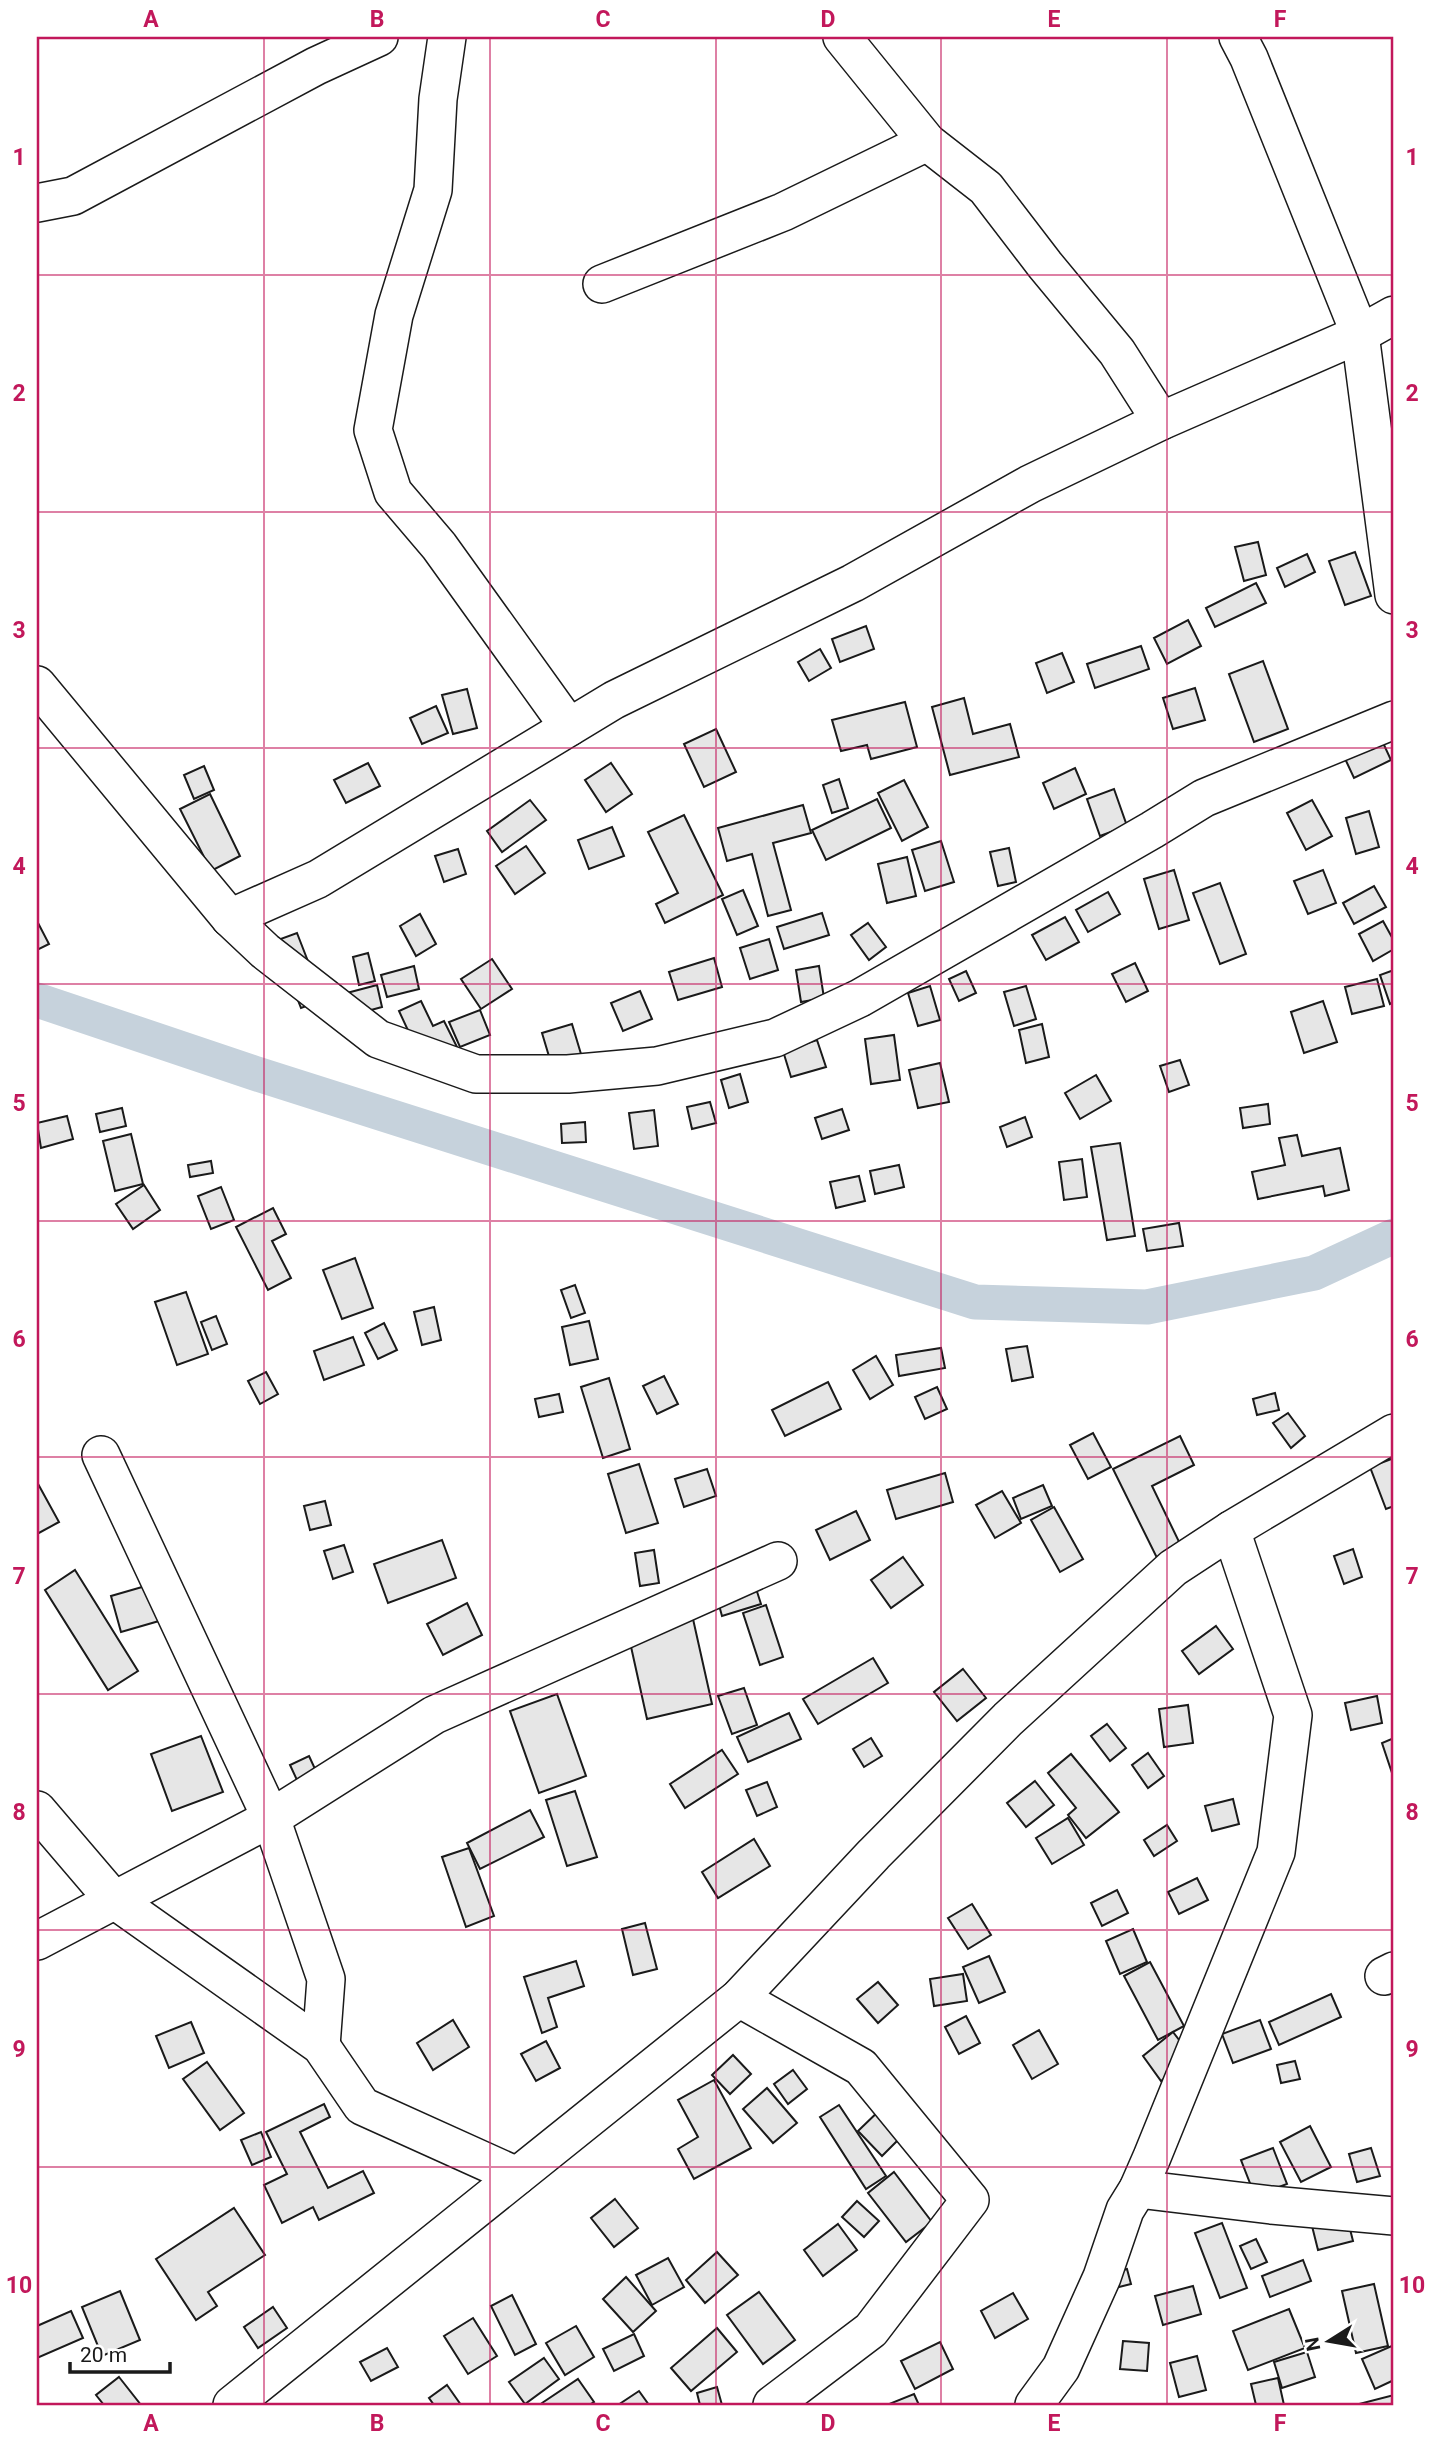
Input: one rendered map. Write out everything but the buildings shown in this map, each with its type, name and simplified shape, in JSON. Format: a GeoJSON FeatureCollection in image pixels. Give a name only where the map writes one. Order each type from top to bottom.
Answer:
{"type":"FeatureCollection","features":[{"type":"Feature","properties":{"kind":"street"},"geometry":{"type":"LineString","coordinates":[[37,203],[73,196],[316,66],[379,37]]}},
{"type":"Feature","properties":{"kind":"street"},"geometry":{"type":"LineString","coordinates":[[447,37],[439,99],[433,190],[394,315],[373,430],[393,492],[439,546],[569,727]]}},
{"type":"Feature","properties":{"kind":"street"},"geometry":{"type":"LineString","coordinates":[[842,37],[927,142],[986,188],[1117,352],[1161,421]]}},
{"type":"Feature","properties":{"kind":"street"},"geometry":{"type":"LineString","coordinates":[[1238,37],[1249,58],[1360,334],[1394,595]]}},
{"type":"Feature","properties":{"kind":"street"},"geometry":{"type":"LineString","coordinates":[[602,284],[783,212],[927,142]]}},
{"type":"Feature","properties":{"kind":"street"},"geometry":{"type":"LineString","coordinates":[[230,918],[318,879],[614,700],[853,583],[1030,484],[1161,421],[1360,334],[1394,315]]}},
{"type":"Feature","properties":{"kind":"street"},"geometry":{"type":"LineString","coordinates":[[37,685],[230,918],[265,951],[378,1039],[476,1074],[568,1074],[657,1066],[775,1038],[860,998],[1152,830],[1204,797],[1394,720]]}},
{"type":"Feature","properties":{"kind":"street"},"geometry":{"type":"LineString","coordinates":[[232,2405],[739,1998],[874,1854],[1008,1719],[1173,1568],[1231,1530],[1394,1433]]}},
{"type":"Feature","properties":{"kind":"street"},"geometry":{"type":"LineString","coordinates":[[102,1455],[271,1818],[326,1979],[321,2046]]}},
{"type":"Feature","properties":{"kind":"street"},"geometry":{"type":"LineString","coordinates":[[1034,2405],[1061,2368],[1102,2277],[1125,2210],[1138,2189],[1276,1852],[1293,1715],[1231,1530]]}},
{"type":"Feature","properties":{"kind":"street"},"geometry":{"type":"LineString","coordinates":[[37,1941],[271,1818],[434,1715],[778,1560]]}},
{"type":"Feature","properties":{"kind":"street"},"geometry":{"type":"LineString","coordinates":[[37,1811],[113,1899],[321,2046],[362,2106],[517,2176]]}},
{"type":"Feature","properties":{"kind":"street"},"geometry":{"type":"LineString","coordinates":[[739,1998],[861,2067],[970,2200],[871,2330],[772,2405]]}},
{"type":"Feature","properties":{"kind":"street"},"geometry":{"type":"LineString","coordinates":[[1138,2189],[1394,2216]]}},
{"type":"Feature","properties":{"kind":"waterway"},"geometry":{"type":"LineString","coordinates":[[37,1000],[254,1073],[975,1302],[1147,1307],[1314,1273],[1394,1236]]}}]}
